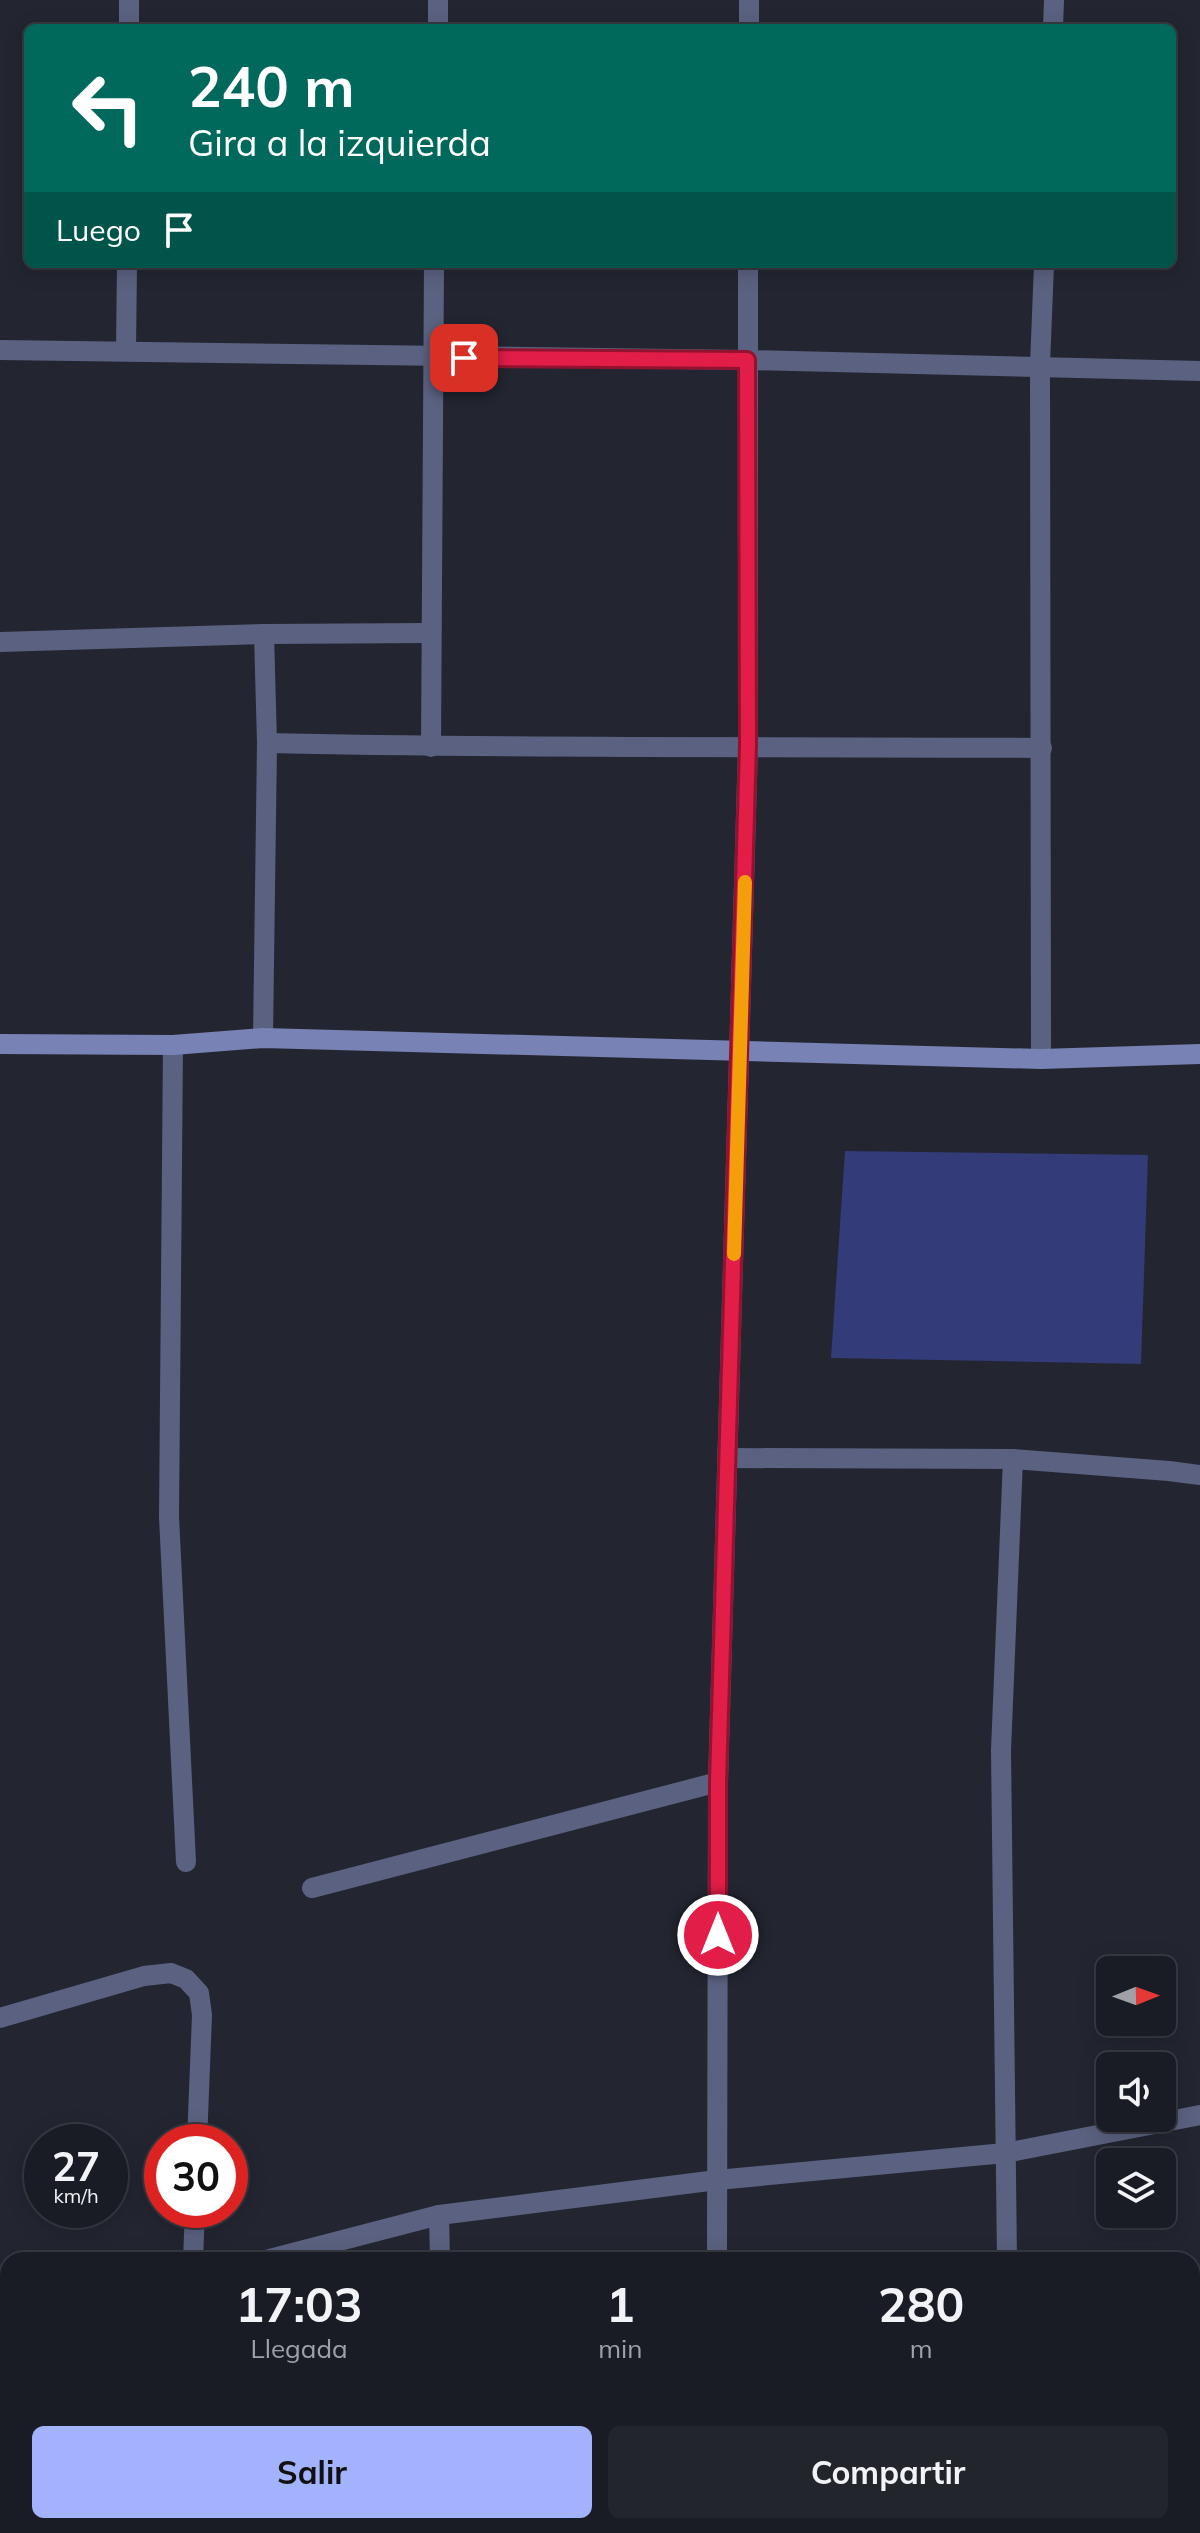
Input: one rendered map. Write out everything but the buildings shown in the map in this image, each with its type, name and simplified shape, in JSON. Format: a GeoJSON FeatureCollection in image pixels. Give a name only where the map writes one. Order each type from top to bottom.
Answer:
{"type":"FeatureCollection","features":[{"type":"Feature","properties":{"kind":"street"},"geometry":{"type":"LineString","coordinates":[[129,0],[129,24]]}},
{"type":"Feature","properties":{"kind":"street"},"geometry":{"type":"LineString","coordinates":[[438,0],[438,24]]}},
{"type":"Feature","properties":{"kind":"street"},"geometry":{"type":"LineString","coordinates":[[749,0],[749,24]]}},
{"type":"Feature","properties":{"kind":"street"},"geometry":{"type":"LineString","coordinates":[[1053,24],[1054,0]]}},
{"type":"Feature","properties":{"kind":"street"},"geometry":{"type":"LineString","coordinates":[[126,351],[127,268]]}},
{"type":"Feature","properties":{"kind":"street"},"geometry":{"type":"LineString","coordinates":[[431,747],[434,268]]}},
{"type":"Feature","properties":{"kind":"street"},"geometry":{"type":"LineString","coordinates":[[717,2252],[718,1782],[748,745],[748,268]]}},
{"type":"Feature","properties":{"kind":"street"},"geometry":{"type":"LineString","coordinates":[[1041,1059],[1040,365],[1044,268]]}},
{"type":"Feature","properties":{"kind":"street"},"geometry":{"type":"LineString","coordinates":[[0,350],[1040,365],[1200,371]]}},
{"type":"Feature","properties":{"kind":"street"},"geometry":{"type":"LineString","coordinates":[[0,642],[264,634],[430,633]]}},
{"type":"Feature","properties":{"kind":"street"},"geometry":{"type":"LineString","coordinates":[[263,1038],[267,743],[264,634]]}},
{"type":"Feature","properties":{"kind":"street"},"geometry":{"type":"LineString","coordinates":[[267,743],[431,747],[748,745],[1042,748]]}},
{"type":"Feature","properties":{"kind":"street"},"geometry":{"type":"LineString","coordinates":[[0,1044],[173,1045],[263,1038],[1041,1059],[1200,1054]]}},
{"type":"Feature","properties":{"kind":"street"},"geometry":{"type":"LineString","coordinates":[[173,1045],[169,1517],[186,1862]]}},
{"type":"Feature","properties":{"kind":"street"},"geometry":{"type":"LineString","coordinates":[[728,1458],[1013,1459],[1200,1475]]}},
{"type":"Feature","properties":{"kind":"street"},"geometry":{"type":"LineString","coordinates":[[1007,2252],[1001,1750],[1013,1459]]}},
{"type":"Feature","properties":{"kind":"street"},"geometry":{"type":"LineString","coordinates":[[312,1888],[718,1782]]}},
{"type":"Feature","properties":{"kind":"street"},"geometry":{"type":"LineString","coordinates":[[0,2018],[144,1976],[171,1973],[186,1979],[199,1993],[202,2015],[198,2124]]}},
{"type":"Feature","properties":{"kind":"street"},"geometry":{"type":"LineString","coordinates":[[297,2252],[439,2215],[717,2180],[1005,2153],[1200,2115]]}},
{"type":"Feature","properties":{"kind":"street"},"geometry":{"type":"LineString","coordinates":[[439,2215],[440,2252]]}},
{"type":"Feature","properties":{"kind":"street"},"geometry":{"type":"LineString","coordinates":[[193,2252],[194,2228]]}},
{"type":"Feature","properties":{"kind":"shaded area"},"geometry":{"type":"Polygon","coordinates":[[[845,1151],[1148,1155],[1141,1364],[831,1358],[845,1151]]]}},
{"type":"Feature","properties":{"kind":"slow traffic"},"geometry":{"type":"LineString","coordinates":[[734,1254],[745,882]]}},
{"type":"Feature","properties":{"kind":"route"},"geometry":{"type":"LineString","coordinates":[[464,358],[747,360],[748,745],[718,1782],[718,1935]]}}]}
